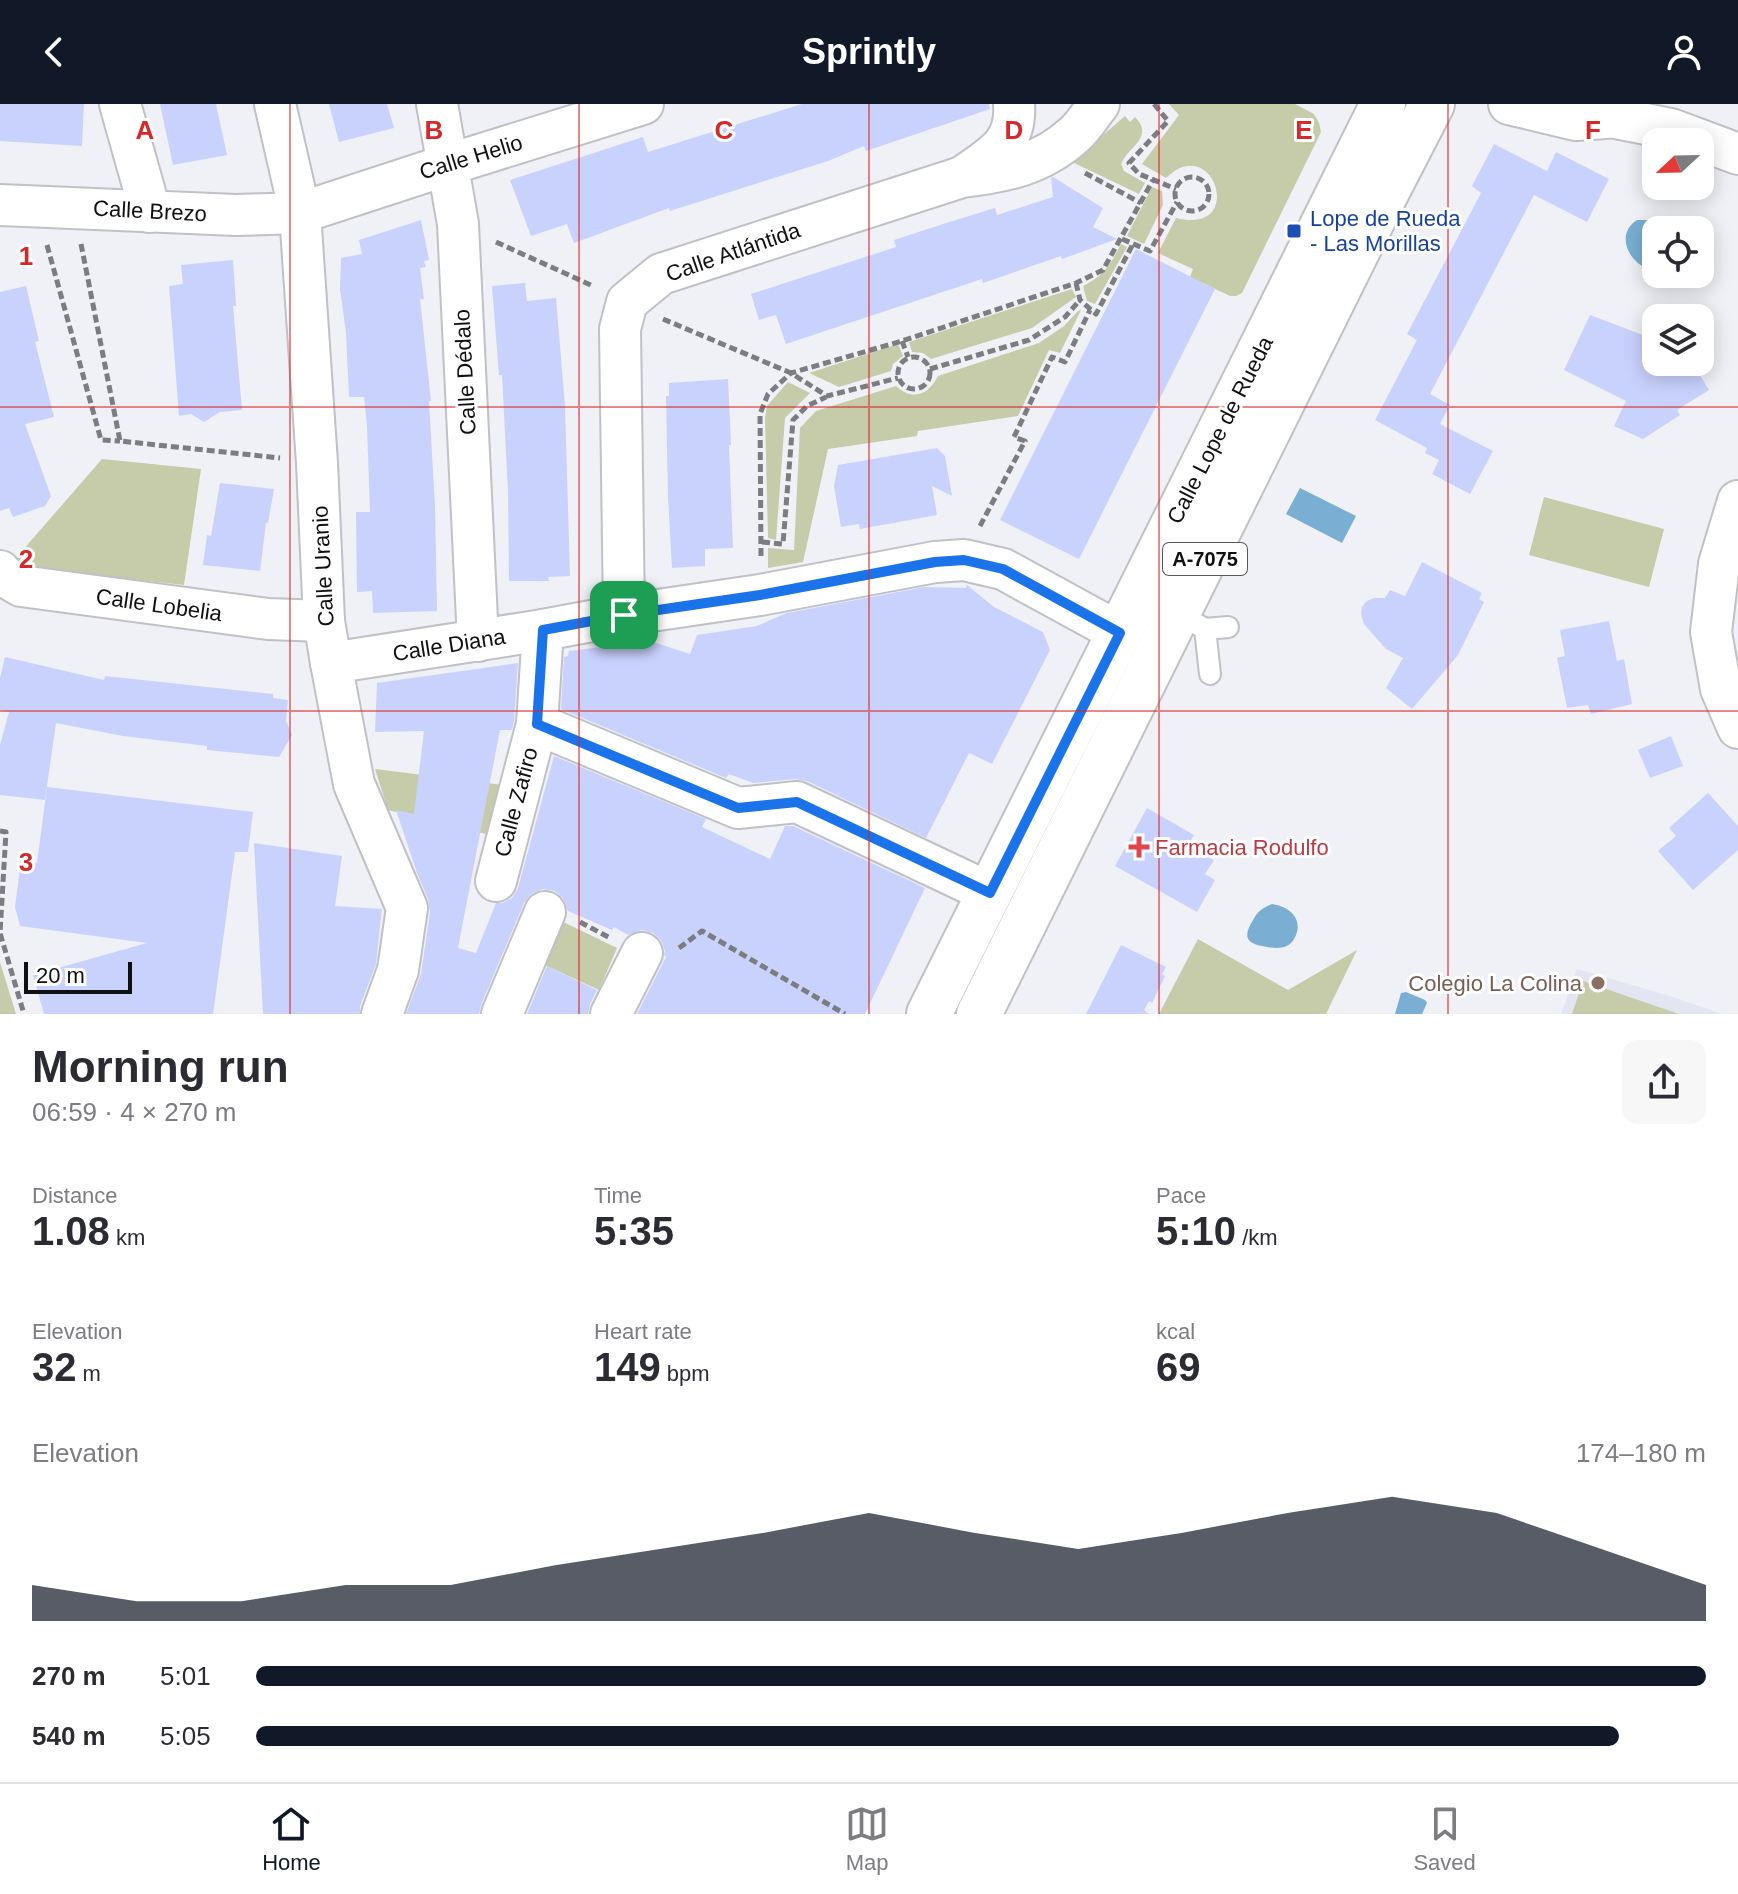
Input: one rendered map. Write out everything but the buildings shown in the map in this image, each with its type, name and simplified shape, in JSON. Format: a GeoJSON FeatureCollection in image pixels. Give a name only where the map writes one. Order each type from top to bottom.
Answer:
{"type":"FeatureCollection","features":[{"type":"Feature","properties":{"kind":"main road","name":"Calle Lope de Rueda"},"geometry":{"type":"LineString","coordinates":[[929,1014],[1383,104]]}},
{"type":"Feature","properties":{"kind":"main road","name":"Calle Lope de Rueda"},"geometry":{"type":"LineString","coordinates":[[979,1014],[1192,621],[1376,213],[1432,104]]}},
{"type":"Feature","properties":{"kind":"street"},"geometry":{"type":"LineString","coordinates":[[120,104],[149,212]]}},
{"type":"Feature","properties":{"kind":"street","name":"Calle Uranio"},"geometry":{"type":"LineString","coordinates":[[275,104],[300,213],[324,621],[354,784],[407,908],[398,970],[382,1014]]}},
{"type":"Feature","properties":{"kind":"street","name":"Calle Dédalo"},"geometry":{"type":"LineString","coordinates":[[437,104],[458,224],[478,641]]}},
{"type":"Feature","properties":{"kind":"street","name":"Calle Helio"},"geometry":{"type":"LineString","coordinates":[[300,213],[643,104]]}},
{"type":"Feature","properties":{"kind":"street","name":"Calle Atlántida"},"geometry":{"type":"LineString","coordinates":[[962,177],[1005,145],[1013,128],[1014,104]]}},
{"type":"Feature","properties":{"kind":"street","name":"Calle Atlántida"},"geometry":{"type":"LineString","coordinates":[[624,615],[620,329],[627,302],[661,274],[962,177],[1001,172],[1029,163],[1053,152],[1077,133],[1099,104]]}},
{"type":"Feature","properties":{"kind":"street"},"geometry":{"type":"LineString","coordinates":[[1509,104],[1576,120],[1595,111],[1671,129],[1738,154]]}},
{"type":"Feature","properties":{"kind":"street","name":"Calle Brezo"},"geometry":{"type":"LineString","coordinates":[[0,205],[236,215],[300,213]]}},
{"type":"Feature","properties":{"kind":"street"},"geometry":{"type":"LineString","coordinates":[[1738,501],[1719,564],[1711,632],[1721,689],[1738,728]]}},
{"type":"Feature","properties":{"kind":"street","name":"Calle Diana"},"geometry":{"type":"LineString","coordinates":[[331,663],[760,595],[935,562],[964,560],[1003,569],[1120,633]]}},
{"type":"Feature","properties":{"kind":"street","name":"Calle Lobelia"},"geometry":{"type":"LineString","coordinates":[[0,571],[21,586],[268,619],[324,621]]}},
{"type":"Feature","properties":{"kind":"street","name":"Calle Zafiro"},"geometry":{"type":"LineString","coordinates":[[496,881],[537,724],[543,630]]}},
{"type":"Feature","properties":{"kind":"street","name":"Calle Zafiro"},"geometry":{"type":"LineString","coordinates":[[537,724],[738,808],[797,802],[990,893]]}},
{"type":"Feature","properties":{"kind":"street"},"geometry":{"type":"LineString","coordinates":[[502,1014],[545,912]]}},
{"type":"Feature","properties":{"kind":"street"},"geometry":{"type":"LineString","coordinates":[[611,1014],[642,953]]}},
{"type":"Feature","properties":{"kind":"lane"},"geometry":{"type":"LineString","coordinates":[[1210,674],[1192,621],[1228,627]]}},
{"type":"Feature","properties":{"kind":"path"},"geometry":{"type":"LineString","coordinates":[[1154,104],[1168,121],[1129,163],[1139,174],[1176,189]]}},
{"type":"Feature","properties":{"kind":"path"},"geometry":{"type":"LineString","coordinates":[[1081,171],[1141,203]]}},
{"type":"Feature","properties":{"kind":"path"},"geometry":{"type":"LineString","coordinates":[[1185,178],[1200,178],[1206,184],[1209,192],[1207,202],[1200,209],[1189,210],[1180,206],[1178,201],[1176,189],[1185,178]]}},
{"type":"Feature","properties":{"kind":"path"},"geometry":{"type":"LineString","coordinates":[[898,378],[827,396],[807,406],[793,420],[783,544],[762,545],[760,414],[768,394],[791,373],[902,341],[1076,283],[1103,270],[1153,180]]}},
{"type":"Feature","properties":{"kind":"path"},"geometry":{"type":"LineString","coordinates":[[1122,239],[1150,251],[1178,201]]}},
{"type":"Feature","properties":{"kind":"path"},"geometry":{"type":"LineString","coordinates":[[75,208],[120,441]]}},
{"type":"Feature","properties":{"kind":"path"},"geometry":{"type":"LineString","coordinates":[[44,234],[101,440],[287,459]]}},
{"type":"Feature","properties":{"kind":"path"},"geometry":{"type":"LineString","coordinates":[[1076,283],[1080,300],[1096,314],[1133,244]]}},
{"type":"Feature","properties":{"kind":"path"},"geometry":{"type":"LineString","coordinates":[[519,252],[575,277]]}},
{"type":"Feature","properties":{"kind":"path"},"geometry":{"type":"LineString","coordinates":[[930,369],[1029,340],[1065,317],[1080,300]]}},
{"type":"Feature","properties":{"kind":"path"},"geometry":{"type":"LineString","coordinates":[[964,560],[1025,441],[1014,437],[1052,357],[1065,362],[1090,310]]}},
{"type":"Feature","properties":{"kind":"path"},"geometry":{"type":"LineString","coordinates":[[902,341],[908,357]]}},
{"type":"Feature","properties":{"kind":"path"},"geometry":{"type":"LineString","coordinates":[[731,349],[791,373],[827,396]]}},
{"type":"Feature","properties":{"kind":"path"},"geometry":{"type":"LineString","coordinates":[[908,357],[922,358],[930,369],[929,379],[923,387],[913,390],[903,386],[898,378],[897,370],[908,357]]}},
{"type":"Feature","properties":{"kind":"path"},"geometry":{"type":"LineString","coordinates":[[0,831],[6,832],[0,933],[24,1014]]}},
{"type":"Feature","properties":{"kind":"path"},"geometry":{"type":"LineString","coordinates":[[545,912],[569,917],[662,960],[702,931],[845,1014]]}},
{"type":"Feature","properties":{"kind":"shaded area","name":"Colegio La Colina"},"geometry":{"type":"Polygon","coordinates":[[[1577,969],[1670,996],[1722,1014],[1561,1014],[1577,969]]]}},
{"type":"Feature","properties":{"kind":"green space"},"geometry":{"type":"Polygon","coordinates":[[[1169,104],[1295,104],[1314,114],[1319,123],[1321,132],[1242,293],[1236,296],[1190,277],[1193,269],[1158,253],[1176,218],[1198,220],[1211,213],[1217,201],[1216,187],[1209,175],[1198,167],[1183,167],[1166,178],[1142,164],[1179,115],[1169,104]]]}},
{"type":"Feature","properties":{"kind":"green space"},"geometry":{"type":"Polygon","coordinates":[[[1125,116],[1130,122],[1135,117],[1142,130],[1138,142],[1121,164],[1124,171],[1145,183],[1139,194],[1072,162],[1125,116]]]}},
{"type":"Feature","properties":{"kind":"green space"},"geometry":{"type":"Polygon","coordinates":[[[1152,187],[1162,191],[1163,205],[1144,244],[1127,236],[1152,187]]]}},
{"type":"Feature","properties":{"kind":"green space"},"geometry":{"type":"Polygon","coordinates":[[[1121,244],[1127,247],[1095,304],[1087,301],[1083,286],[1106,269],[1121,244]]]}},
{"type":"Feature","properties":{"kind":"green space"},"geometry":{"type":"Polygon","coordinates":[[[1072,289],[1076,297],[1032,328],[931,359],[923,353],[912,352],[909,342],[1072,289]]]}},
{"type":"Feature","properties":{"kind":"green space"},"geometry":{"type":"Polygon","coordinates":[[[1081,310],[1060,353],[1049,350],[1018,416],[918,431],[917,436],[828,449],[803,562],[768,568],[768,548],[794,550],[800,428],[816,411],[896,386],[908,394],[920,394],[938,376],[1039,343],[1081,310]]]}},
{"type":"Feature","properties":{"kind":"green space"},"geometry":{"type":"Polygon","coordinates":[[[898,344],[903,356],[893,364],[891,371],[839,387],[809,373],[898,344]]]}},
{"type":"Feature","properties":{"kind":"green space"},"geometry":{"type":"Polygon","coordinates":[[[788,382],[810,393],[785,418],[776,540],[768,538],[765,418],[767,406],[788,382]]]}},
{"type":"Feature","properties":{"kind":"green space"},"geometry":{"type":"Polygon","coordinates":[[[102,459],[201,469],[184,585],[41,569],[15,559],[102,459]]]}},
{"type":"Feature","properties":{"kind":"green space"},"geometry":{"type":"Polygon","coordinates":[[[1544,497],[1664,529],[1649,587],[1529,555],[1544,497]]]}},
{"type":"Feature","properties":{"kind":"green space"},"geometry":{"type":"Polygon","coordinates":[[[375,769],[503,785],[494,836],[388,810],[375,769]]]}},
{"type":"Feature","properties":{"kind":"green space"},"geometry":{"type":"Polygon","coordinates":[[[553,917],[617,948],[599,990],[534,960],[553,917]]]}},
{"type":"Feature","properties":{"kind":"green space"},"geometry":{"type":"Polygon","coordinates":[[[1198,939],[1288,990],[1357,950],[1326,1014],[1159,1014],[1198,939]]]}},
{"type":"Feature","properties":{"kind":"green space"},"geometry":{"type":"Polygon","coordinates":[[[0,962],[16,1014],[0,1014],[0,962]]]}},
{"type":"Feature","properties":{"kind":"green space"},"geometry":{"type":"Polygon","coordinates":[[[1583,981],[1679,1014],[1572,1014],[1583,981]]]}},
{"type":"Feature","properties":{"kind":"water"},"geometry":{"type":"Polygon","coordinates":[[[1642,220],[1642,266],[1631,256],[1626,243],[1631,225],[1642,220]]]}},
{"type":"Feature","properties":{"kind":"water"},"geometry":{"type":"Polygon","coordinates":[[[1300,488],[1356,516],[1342,543],[1286,514],[1300,488]]]}},
{"type":"Feature","properties":{"kind":"water"},"geometry":{"type":"Polygon","coordinates":[[[1272,904],[1287,909],[1297,921],[1295,938],[1287,946],[1273,948],[1256,945],[1247,937],[1257,914],[1272,904]]]}},
{"type":"Feature","properties":{"kind":"water"},"geometry":{"type":"Polygon","coordinates":[[[1401,993],[1425,1000],[1427,1003],[1422,1014],[1395,1014],[1401,993]]]}},
{"type":"Feature","properties":{"kind":"place","name":"Lope de Rueda - Las Morillas"},"geometry":{"type":"Point","coordinates":[1294,231]}},
{"type":"Feature","properties":{"kind":"place","name":"Farmacia Rodulfo"},"geometry":{"type":"Point","coordinates":[1139,847]}},
{"type":"Feature","properties":{"kind":"place","name":"Colegio La Colina"},"geometry":{"type":"Point","coordinates":[1598,983]}},
{"type":"Feature","properties":{"kind":"route"},"geometry":{"type":"LineString","coordinates":[[964,560],[1003,569],[1120,633],[990,893],[797,802],[738,808],[537,724],[543,630],[624,615],[760,595],[935,562],[964,560]]}}]}
